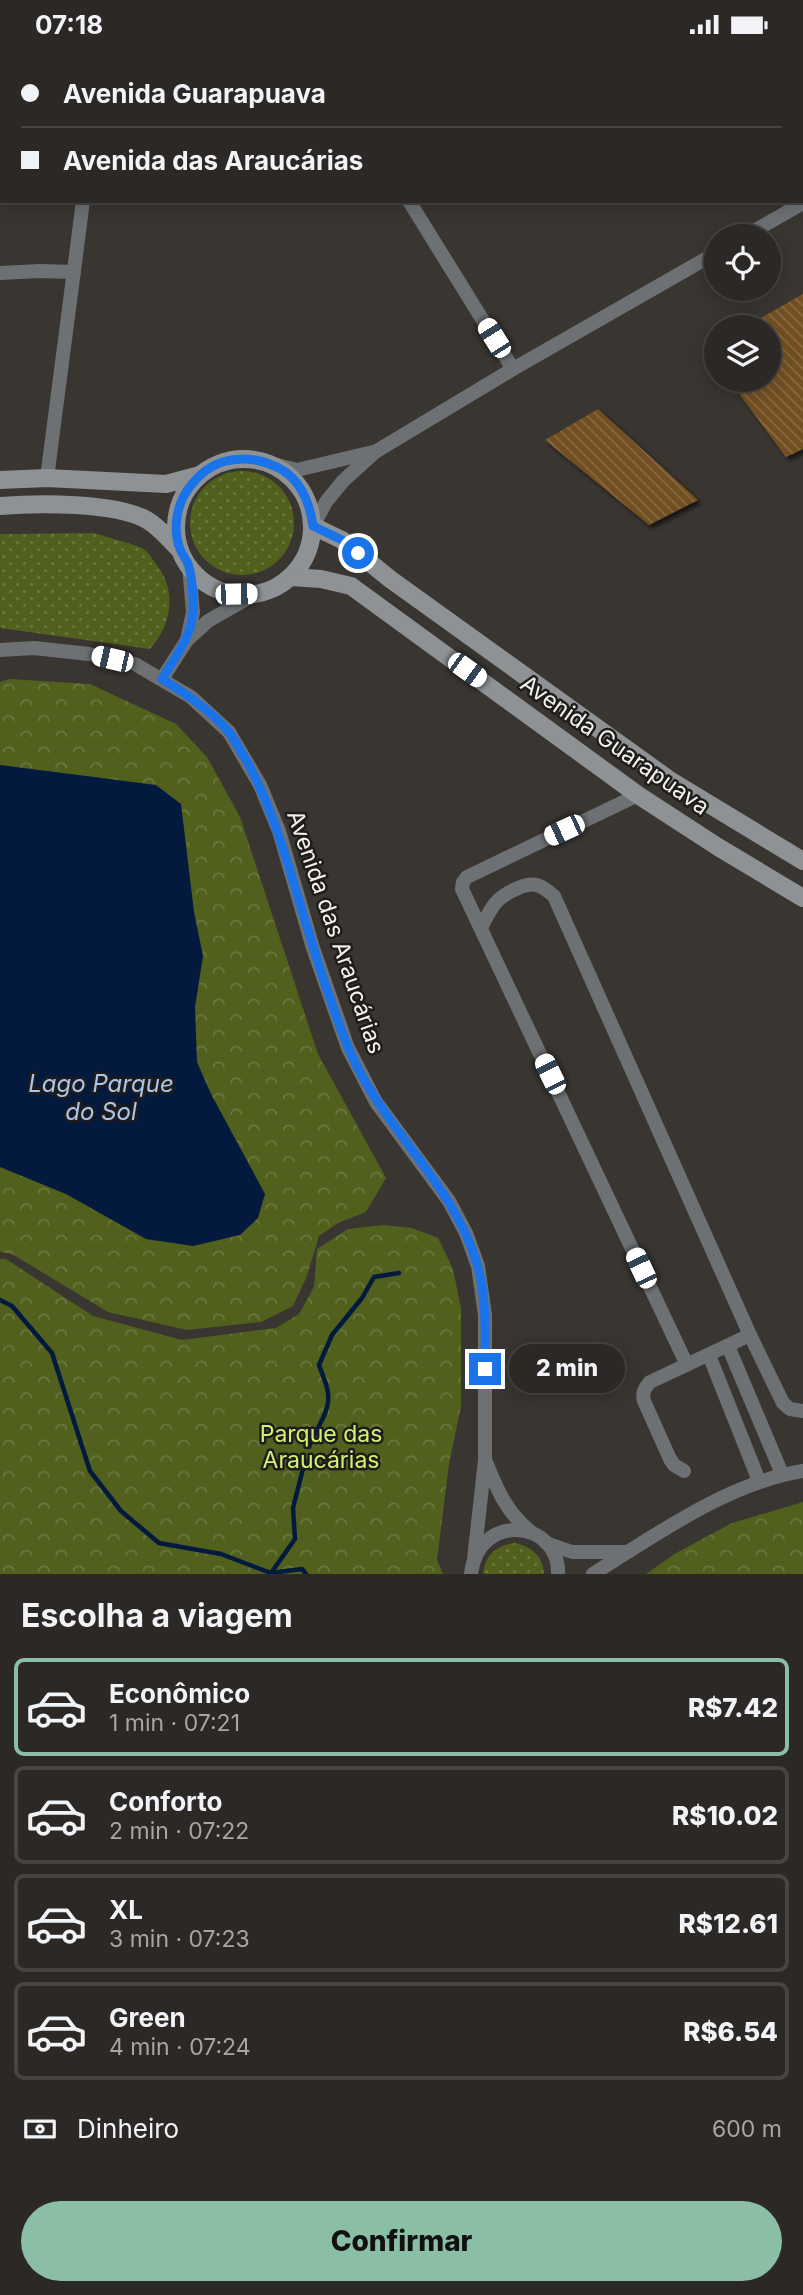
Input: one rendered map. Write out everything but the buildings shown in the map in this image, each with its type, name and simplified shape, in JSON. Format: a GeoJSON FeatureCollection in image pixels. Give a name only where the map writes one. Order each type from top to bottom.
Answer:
{"type":"FeatureCollection","features":[{"type":"Feature","properties":{"kind":"street"},"geometry":{"type":"LineString","coordinates":[[47,478],[83,203]]}},
{"type":"Feature","properties":{"kind":"street"},"geometry":{"type":"LineString","coordinates":[[410,203],[513,369]]}},
{"type":"Feature","properties":{"kind":"street"},"geometry":{"type":"LineString","coordinates":[[766,224],[803,203]]}},
{"type":"Feature","properties":{"kind":"street"},"geometry":{"type":"LineString","coordinates":[[313,526],[326,502],[343,481],[374,452],[704,260]]}},
{"type":"Feature","properties":{"kind":"street"},"geometry":{"type":"LineString","coordinates":[[0,273],[74,272]]}},
{"type":"Feature","properties":{"kind":"street"},"geometry":{"type":"LineString","coordinates":[[255,594],[236,594],[218,589],[201,580],[189,566],[180,549],[176,529],[178,509],[186,490],[200,475],[216,464],[234,459],[254,459],[297,470],[374,452]]}},
{"type":"Feature","properties":{"kind":"street"},"geometry":{"type":"LineString","coordinates":[[162,679],[187,640],[208,621],[255,594],[274,588],[291,577],[303,563],[313,526],[310,507],[302,489],[289,475],[273,464]]}},
{"type":"Feature","properties":{"kind":"street"},"geometry":{"type":"LineString","coordinates":[[0,480],[47,478],[166,484],[200,475]]}},
{"type":"Feature","properties":{"kind":"street"},"geometry":{"type":"LineString","coordinates":[[0,506],[78,506],[119,511],[146,519],[180,549]]}},
{"type":"Feature","properties":{"kind":"street","name":"Avenida Guarapuava"},"geometry":{"type":"LineString","coordinates":[[313,526],[342,540],[390,579],[671,781],[803,862]]}},
{"type":"Feature","properties":{"kind":"street"},"geometry":{"type":"LineString","coordinates":[[187,640],[193,611],[189,566]]}},
{"type":"Feature","properties":{"kind":"street","name":"Avenida Guarapuava"},"geometry":{"type":"LineString","coordinates":[[291,577],[321,579],[351,586],[638,795],[718,848],[803,898]]}},
{"type":"Feature","properties":{"kind":"street","name":"Avenida das Araucárias"},"geometry":{"type":"LineString","coordinates":[[0,650],[34,647],[89,654],[135,664],[191,697],[229,732],[260,785],[279,831],[313,948],[348,1048],[376,1102],[449,1201],[466,1233],[478,1266],[485,1315],[485,1460],[471,1574]]}},
{"type":"Feature","properties":{"kind":"street"},"geometry":{"type":"LineString","coordinates":[[638,795],[467,877],[462,888],[687,1365]]}},
{"type":"Feature","properties":{"kind":"street"},"geometry":{"type":"LineString","coordinates":[[481,928],[496,902],[510,891],[529,883],[544,887],[554,896],[750,1335],[783,1403],[790,1409],[803,1411]]}},
{"type":"Feature","properties":{"kind":"street"},"geometry":{"type":"LineString","coordinates":[[684,1471],[670,1459],[642,1394],[650,1382],[750,1335]]}},
{"type":"Feature","properties":{"kind":"street"},"geometry":{"type":"LineString","coordinates":[[728,1346],[782,1474]]}},
{"type":"Feature","properties":{"kind":"street"},"geometry":{"type":"LineString","coordinates":[[709,1355],[759,1481]]}},
{"type":"Feature","properties":{"kind":"street"},"geometry":{"type":"LineString","coordinates":[[743,1438],[763,1428]]}},
{"type":"Feature","properties":{"kind":"street","name":"Avenida das Araucárias"},"geometry":{"type":"LineString","coordinates":[[485,1460],[500,1495],[515,1519],[541,1539],[554,1554],[558,1574]]}},
{"type":"Feature","properties":{"kind":"street"},"geometry":{"type":"LineString","coordinates":[[593,1574],[712,1503],[759,1481],[803,1471]]}},
{"type":"Feature","properties":{"kind":"street","name":"Avenida das Araucárias"},"geometry":{"type":"LineString","coordinates":[[474,1559],[481,1545],[506,1530],[521,1530],[572,1552],[628,1552]]}},
{"type":"Feature","properties":{"kind":"green space"},"geometry":{"type":"Polygon","coordinates":[[[242,471],[262,475],[279,486],[290,503],[294,523],[290,543],[279,560],[262,571],[242,575],[222,571],[205,560],[194,543],[190,523],[194,503],[205,486],[222,475],[242,471]]]}},
{"type":"Feature","properties":{"kind":"green space"},"geometry":{"type":"Polygon","coordinates":[[[94,533],[142,548],[163,574],[169,608],[163,630],[150,649],[0,628],[0,534],[94,533]]]}},
{"type":"Feature","properties":{"kind":"green space"},"geometry":{"type":"Polygon","coordinates":[[[9,679],[90,684],[176,724],[207,757],[240,817],[318,1054],[386,1178],[366,1212],[338,1223],[319,1236],[307,1276],[293,1306],[261,1322],[187,1330],[108,1312],[12,1254],[0,1252],[0,682],[9,679]]]}},
{"type":"Feature","properties":{"kind":"green space","name":"Parque das Araucárias"},"geometry":{"type":"Polygon","coordinates":[[[383,1225],[412,1228],[438,1238],[453,1269],[461,1308],[461,1406],[449,1464],[437,1560],[443,1574],[0,1574],[0,1259],[6,1259],[93,1316],[182,1340],[276,1328],[299,1314],[314,1287],[317,1249],[348,1229],[383,1225]]]}},
{"type":"Feature","properties":{"kind":"green space"},"geometry":{"type":"Polygon","coordinates":[[[803,1502],[803,1574],[646,1574],[676,1553],[732,1523],[803,1502]]]}},
{"type":"Feature","properties":{"kind":"green space"},"geometry":{"type":"Polygon","coordinates":[[[515,1543],[527,1547],[539,1557],[544,1574],[483,1574],[486,1561],[493,1552],[502,1546],[515,1543]]]}},
{"type":"Feature","properties":{"kind":"water","name":"Lago Parque do Sol"},"geometry":{"type":"Polygon","coordinates":[[[0,765],[156,785],[181,804],[194,912],[203,956],[195,1007],[197,1062],[211,1094],[265,1194],[258,1218],[240,1235],[193,1246],[146,1239],[66,1194],[0,1167],[0,765]]]}},
{"type":"Feature","properties":{"kind":"waterway"},"geometry":{"type":"LineString","coordinates":[[309,1447],[327,1407],[327,1390],[319,1365],[332,1335],[362,1298],[374,1277],[399,1273]]}},
{"type":"Feature","properties":{"kind":"waterway"},"geometry":{"type":"LineString","coordinates":[[0,1300],[12,1306],[52,1353],[90,1471],[121,1511],[159,1543],[221,1554],[271,1573],[302,1569],[306,1574]]}},
{"type":"Feature","properties":{"kind":"waterway"},"geometry":{"type":"LineString","coordinates":[[271,1573],[295,1539],[293,1508],[305,1461]]}},
{"type":"Feature","properties":{"kind":"route"},"geometry":{"type":"LineString","coordinates":[[358,553],[342,540],[313,526],[310,507],[302,489],[289,475],[273,464],[254,459],[234,459],[216,464],[200,475],[186,490],[178,509],[176,529],[180,549],[189,566],[193,611],[187,640],[162,679],[191,697],[229,732],[260,785],[279,831],[313,948],[348,1048],[376,1102],[449,1201],[466,1233],[478,1266],[485,1315],[485,1369]]}}]}
